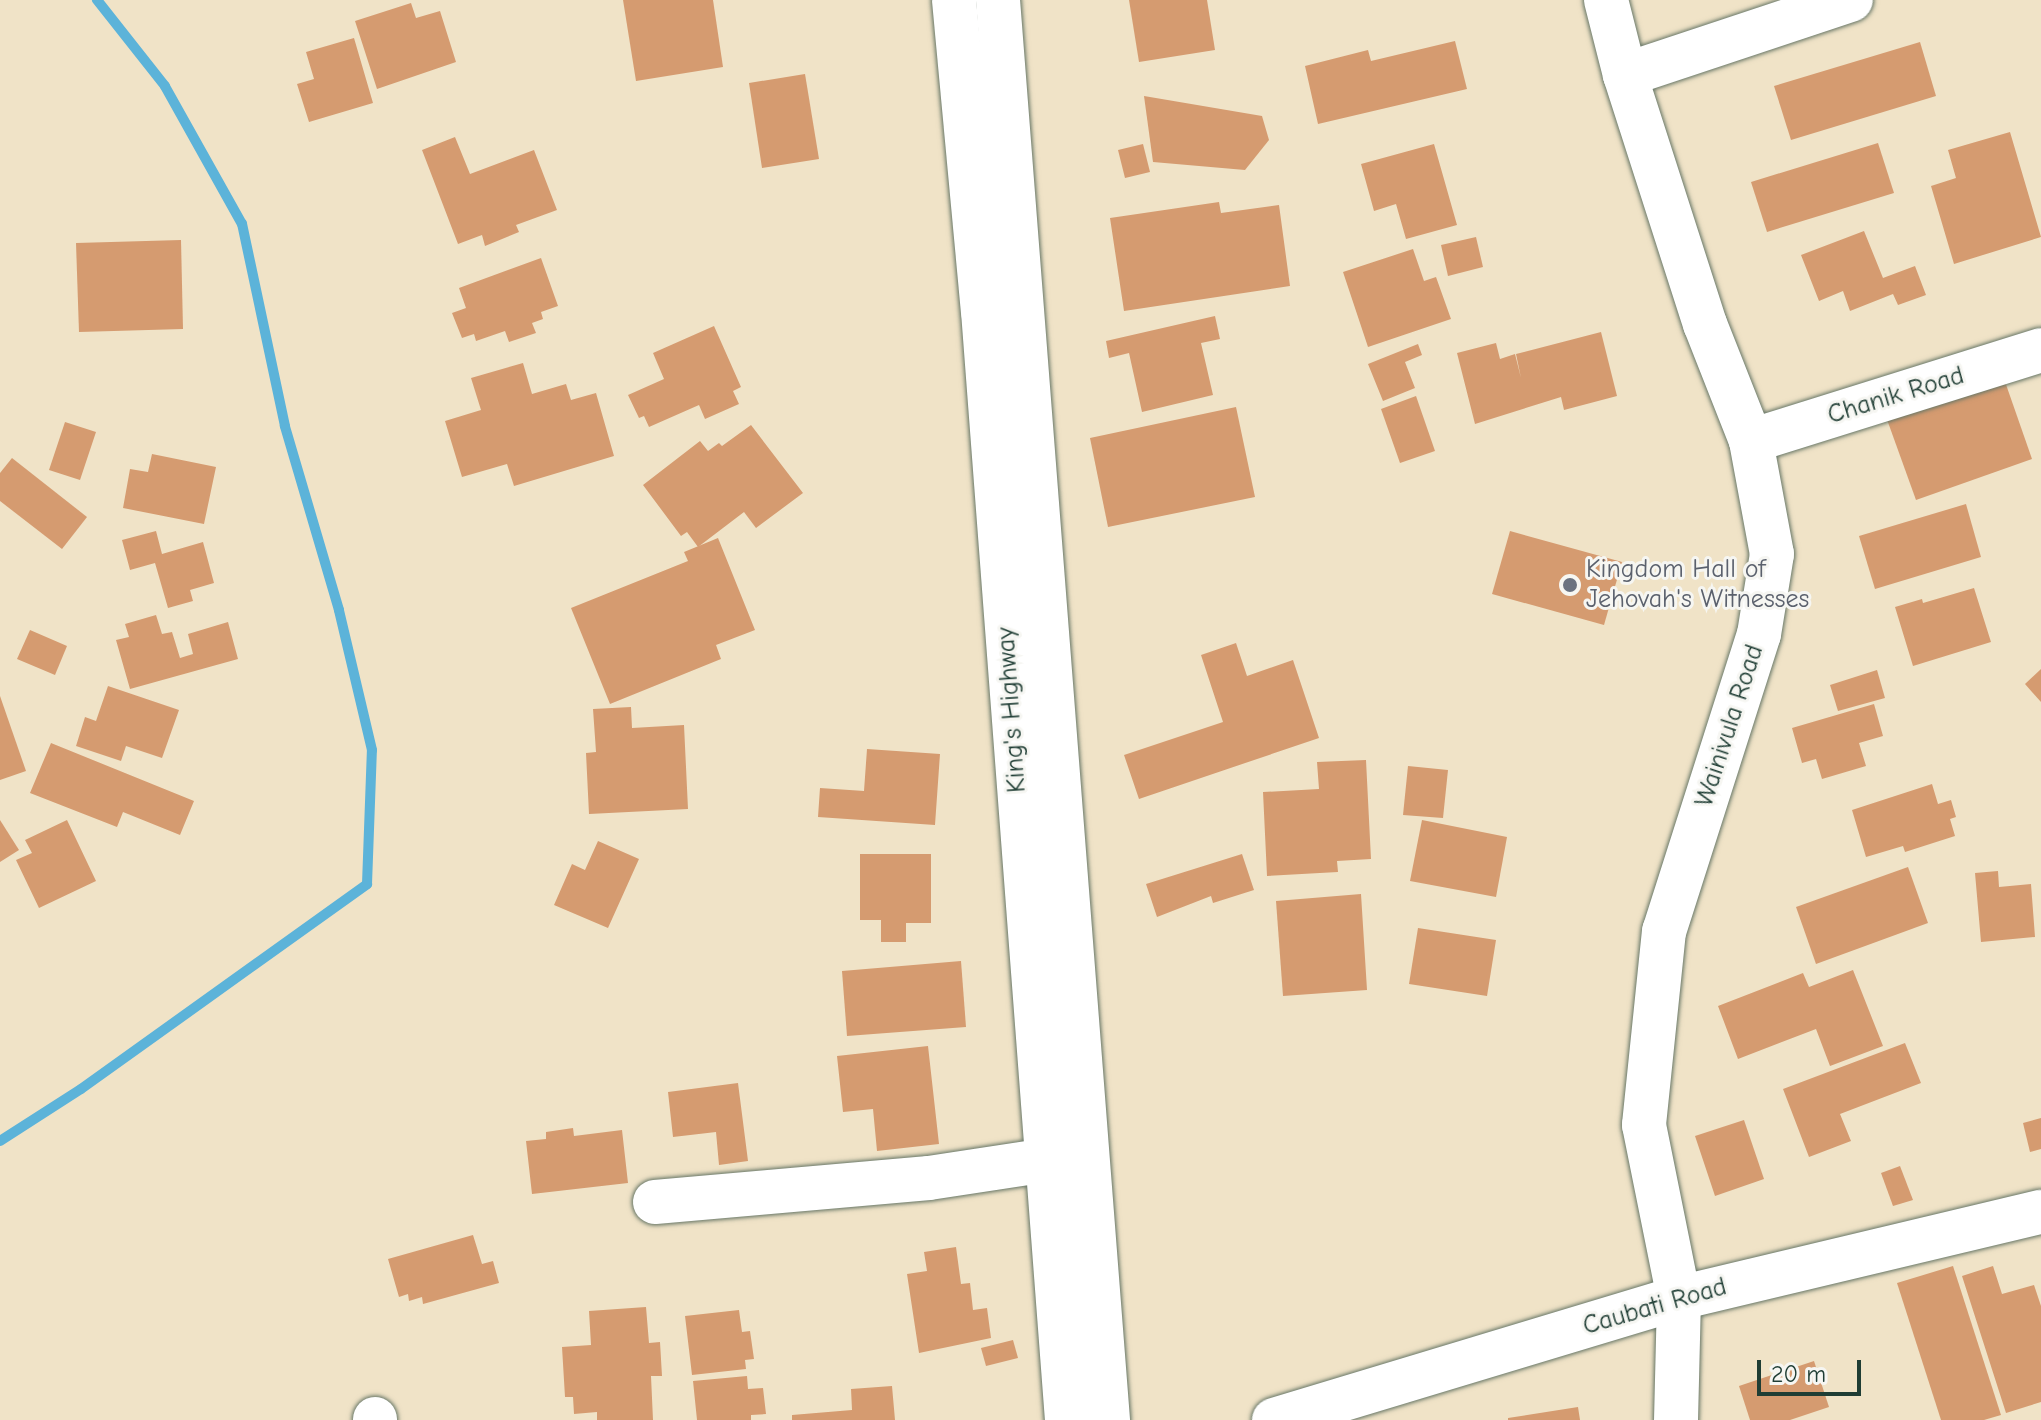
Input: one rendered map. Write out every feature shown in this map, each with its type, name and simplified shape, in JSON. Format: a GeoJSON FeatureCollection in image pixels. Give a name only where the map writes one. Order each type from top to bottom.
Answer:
{"type":"FeatureCollection","features":[{"type":"Feature","properties":{"kind":"main road","name":"King's Highway"},"geometry":{"type":"LineString","coordinates":[[954,0],[1066,1160],[1108,1420]]}},
{"type":"Feature","properties":{"kind":"main road","name":"King's Highway"},"geometry":{"type":"LineString","coordinates":[[998,0],[1066,1160],[1067,1420]]}},
{"type":"Feature","properties":{"kind":"main road","name":"Wainivula Road"},"geometry":{"type":"LineString","coordinates":[[1606,0],[1625,75],[1705,324],[1751,441],[1772,554],[1759,634],[1664,931],[1644,1125],[1679,1298],[1676,1420]]}},
{"type":"Feature","properties":{"kind":"main road"},"geometry":{"type":"LineString","coordinates":[[1625,75],[1851,0]]}},
{"type":"Feature","properties":{"kind":"main road","name":"Chanik Road"},"geometry":{"type":"LineString","coordinates":[[1751,441],[2041,350]]}},
{"type":"Feature","properties":{"kind":"main road"},"geometry":{"type":"LineString","coordinates":[[655,1202],[929,1178],[1066,1160]]}},
{"type":"Feature","properties":{"kind":"main road","name":"Caubati Road"},"geometry":{"type":"LineString","coordinates":[[1274,1420],[1679,1298],[2041,1212]]}},
{"type":"Feature","properties":{"kind":"building"},"geometry":{"type":"Polygon","coordinates":[[[623,0],[713,0],[723,67],[636,81],[623,0]]]}},
{"type":"Feature","properties":{"kind":"building"},"geometry":{"type":"Polygon","coordinates":[[[1129,0],[1207,0],[1215,50],[1139,62],[1129,0]]]}},
{"type":"Feature","properties":{"kind":"building"},"geometry":{"type":"Polygon","coordinates":[[[411,3],[416,18],[440,11],[456,62],[377,89],[355,21],[411,3]]]}},
{"type":"Feature","properties":{"kind":"building"},"geometry":{"type":"Polygon","coordinates":[[[354,38],[373,103],[309,122],[297,84],[314,79],[306,52],[354,38]]]}},
{"type":"Feature","properties":{"kind":"building"},"geometry":{"type":"Polygon","coordinates":[[[1455,41],[1467,89],[1318,124],[1305,66],[1368,50],[1371,61],[1455,41]]]}},
{"type":"Feature","properties":{"kind":"building"},"geometry":{"type":"Polygon","coordinates":[[[1920,42],[1936,96],[1791,140],[1774,86],[1920,42]]]}},
{"type":"Feature","properties":{"kind":"building"},"geometry":{"type":"Polygon","coordinates":[[[805,74],[819,159],[762,168],[749,83],[805,74]]]}},
{"type":"Feature","properties":{"kind":"building"},"geometry":{"type":"Polygon","coordinates":[[[1144,96],[1262,116],[1269,140],[1245,170],[1153,162],[1144,96]]]}},
{"type":"Feature","properties":{"kind":"building"},"geometry":{"type":"Polygon","coordinates":[[[2010,132],[2041,237],[1954,264],[1931,186],[1956,178],[1948,150],[2010,132]]]}},
{"type":"Feature","properties":{"kind":"building"},"geometry":{"type":"Polygon","coordinates":[[[455,137],[470,174],[534,150],[557,210],[516,225],[519,232],[485,246],[482,235],[458,244],[422,150],[455,137]]]}},
{"type":"Feature","properties":{"kind":"building"},"geometry":{"type":"Polygon","coordinates":[[[1878,143],[1894,193],[1767,232],[1751,182],[1878,143]]]}},
{"type":"Feature","properties":{"kind":"building"},"geometry":{"type":"Polygon","coordinates":[[[1143,144],[1150,172],[1125,178],[1118,150],[1143,144]]]}},
{"type":"Feature","properties":{"kind":"building"},"geometry":{"type":"Polygon","coordinates":[[[1434,144],[1457,225],[1406,239],[1396,204],[1374,211],[1361,164],[1434,144]]]}},
{"type":"Feature","properties":{"kind":"building"},"geometry":{"type":"Polygon","coordinates":[[[1219,202],[1221,213],[1279,205],[1290,286],[1124,311],[1110,218],[1219,202]]]}},
{"type":"Feature","properties":{"kind":"building"},"geometry":{"type":"Polygon","coordinates":[[[1864,231],[1883,278],[1915,266],[1926,295],[1898,305],[1893,294],[1850,311],[1843,291],[1819,301],[1801,255],[1864,231]]]}},
{"type":"Feature","properties":{"kind":"building"},"geometry":{"type":"Polygon","coordinates":[[[1476,237],[1483,267],[1448,276],[1441,245],[1476,237]]]}},
{"type":"Feature","properties":{"kind":"building"},"geometry":{"type":"Polygon","coordinates":[[[181,240],[183,329],[79,332],[76,243],[181,240]]]}},
{"type":"Feature","properties":{"kind":"building"},"geometry":{"type":"Polygon","coordinates":[[[1413,249],[1424,281],[1436,277],[1451,319],[1368,347],[1343,272],[1413,249]]]}},
{"type":"Feature","properties":{"kind":"building"},"geometry":{"type":"Polygon","coordinates":[[[541,258],[558,306],[541,312],[543,319],[532,323],[536,333],[509,342],[505,331],[476,341],[474,334],[462,338],[452,313],[466,308],[459,288],[541,258]]]}},
{"type":"Feature","properties":{"kind":"building"},"geometry":{"type":"Polygon","coordinates":[[[1215,316],[1220,339],[1201,343],[1213,395],[1142,412],[1129,353],[1109,358],[1106,341],[1215,316]]]}},
{"type":"Feature","properties":{"kind":"building"},"geometry":{"type":"Polygon","coordinates":[[[714,326],[741,387],[733,391],[739,404],[705,419],[699,405],[649,427],[644,416],[639,418],[628,395],[664,379],[653,353],[714,326]]]}},
{"type":"Feature","properties":{"kind":"building"},"geometry":{"type":"Polygon","coordinates":[[[1601,332],[1617,396],[1564,410],[1561,397],[1475,424],[1457,353],[1496,343],[1500,359],[1515,354],[1521,378],[1516,354],[1601,332]]]}},
{"type":"Feature","properties":{"kind":"building"},"geometry":{"type":"Polygon","coordinates":[[[1418,344],[1422,355],[1405,362],[1415,388],[1383,401],[1368,364],[1418,344]]]}},
{"type":"Feature","properties":{"kind":"building"},"geometry":{"type":"Polygon","coordinates":[[[523,363],[532,394],[566,384],[571,400],[596,393],[614,456],[514,486],[507,464],[462,477],[445,421],[481,410],[471,378],[523,363]]]}},
{"type":"Feature","properties":{"kind":"building"},"geometry":{"type":"Polygon","coordinates":[[[2002,373],[2032,459],[1916,500],[1885,414],[2002,373]]]}},
{"type":"Feature","properties":{"kind":"building"},"geometry":{"type":"Polygon","coordinates":[[[1416,396],[1435,451],[1400,463],[1381,409],[1416,396]]]}},
{"type":"Feature","properties":{"kind":"building"},"geometry":{"type":"Polygon","coordinates":[[[1236,407],[1255,497],[1108,527],[1090,438],[1236,407]]]}},
{"type":"Feature","properties":{"kind":"building"},"geometry":{"type":"Polygon","coordinates":[[[65,422],[96,432],[80,480],[49,470],[65,422]]]}},
{"type":"Feature","properties":{"kind":"building"},"geometry":{"type":"Polygon","coordinates":[[[751,425],[803,493],[756,528],[744,512],[698,547],[687,532],[681,536],[643,485],[700,441],[708,451],[719,443],[722,446],[751,425]]]}},
{"type":"Feature","properties":{"kind":"building"},"geometry":{"type":"Polygon","coordinates":[[[152,454],[216,467],[204,524],[123,508],[130,469],[148,472],[152,454]]]}},
{"type":"Feature","properties":{"kind":"building"},"geometry":{"type":"Polygon","coordinates":[[[12,458],[87,517],[62,549],[0,501],[0,473],[12,458]]]}},
{"type":"Feature","properties":{"kind":"building"},"geometry":{"type":"Polygon","coordinates":[[[1966,504],[1981,557],[1875,589],[1859,536],[1966,504]]]}},
{"type":"Feature","properties":{"kind":"building"},"geometry":{"type":"Polygon","coordinates":[[[156,531],[162,554],[203,542],[214,583],[190,590],[193,601],[168,608],[155,563],[130,570],[122,540],[156,531]]]}},
{"type":"Feature","properties":{"kind":"building"},"geometry":{"type":"Polygon","coordinates":[[[1510,531],[1622,562],[1604,625],[1492,594],[1510,531]]]}},
{"type":"Feature","properties":{"kind":"building"},"geometry":{"type":"Polygon","coordinates":[[[718,538],[755,630],[716,645],[721,659],[610,704],[571,608],[688,561],[684,552],[718,538]]]}},
{"type":"Feature","properties":{"kind":"building"},"geometry":{"type":"Polygon","coordinates":[[[1974,588],[1991,642],[1913,666],[1895,607],[1922,599],[1923,603],[1974,588]]]}},
{"type":"Feature","properties":{"kind":"building"},"geometry":{"type":"Polygon","coordinates":[[[156,615],[162,634],[172,632],[180,658],[193,654],[188,634],[228,622],[238,659],[130,689],[116,640],[129,637],[125,624],[156,615]]]}},
{"type":"Feature","properties":{"kind":"building"},"geometry":{"type":"Polygon","coordinates":[[[30,630],[67,646],[55,675],[17,659],[30,630]]]}},
{"type":"Feature","properties":{"kind":"building"},"geometry":{"type":"Polygon","coordinates":[[[1236,643],[1247,676],[1293,660],[1319,738],[1139,799],[1124,755],[1223,722],[1201,655],[1236,643]]]}},
{"type":"Feature","properties":{"kind":"building"},"geometry":{"type":"Polygon","coordinates":[[[2041,669],[2041,702],[2025,684],[2041,669]]]}},
{"type":"Feature","properties":{"kind":"building"},"geometry":{"type":"Polygon","coordinates":[[[1877,670],[1885,698],[1838,711],[1830,685],[1877,670]]]}},
{"type":"Feature","properties":{"kind":"building"},"geometry":{"type":"Polygon","coordinates":[[[108,686],[179,710],[162,758],[126,746],[121,761],[76,746],[85,717],[96,721],[108,686]]]}},
{"type":"Feature","properties":{"kind":"building"},"geometry":{"type":"Polygon","coordinates":[[[0,696],[26,771],[0,780],[0,696]]]}},
{"type":"Feature","properties":{"kind":"building"},"geometry":{"type":"Polygon","coordinates":[[[1874,704],[1883,736],[1859,743],[1866,766],[1822,779],[1816,759],[1802,763],[1792,728],[1874,704]]]}},
{"type":"Feature","properties":{"kind":"building"},"geometry":{"type":"Polygon","coordinates":[[[631,707],[632,728],[684,725],[688,809],[589,814],[586,753],[596,752],[593,709],[631,707]]]}},
{"type":"Feature","properties":{"kind":"building"},"geometry":{"type":"Polygon","coordinates":[[[51,743],[194,801],[180,835],[123,812],[117,827],[30,793],[51,743]]]}},
{"type":"Feature","properties":{"kind":"building"},"geometry":{"type":"Polygon","coordinates":[[[867,749],[940,754],[935,825],[818,817],[820,788],[864,791],[867,749]]]}},
{"type":"Feature","properties":{"kind":"building"},"geometry":{"type":"Polygon","coordinates":[[[1366,760],[1371,859],[1337,861],[1338,872],[1267,876],[1263,792],[1319,789],[1317,762],[1366,760]]]}},
{"type":"Feature","properties":{"kind":"building"},"geometry":{"type":"Polygon","coordinates":[[[1408,766],[1448,770],[1443,818],[1403,815],[1408,766]]]}},
{"type":"Feature","properties":{"kind":"building"},"geometry":{"type":"Polygon","coordinates":[[[1932,784],[1938,804],[1951,800],[1956,817],[1950,819],[1955,836],[1905,852],[1903,846],[1866,857],[1852,810],[1932,784]]]}},
{"type":"Feature","properties":{"kind":"building"},"geometry":{"type":"Polygon","coordinates":[[[0,820],[19,850],[0,862],[0,820]]]}},
{"type":"Feature","properties":{"kind":"building"},"geometry":{"type":"Polygon","coordinates":[[[67,820],[96,881],[39,908],[16,860],[32,853],[25,840],[67,820]]]}},
{"type":"Feature","properties":{"kind":"building"},"geometry":{"type":"Polygon","coordinates":[[[1422,820],[1507,837],[1496,897],[1410,881],[1422,820]]]}},
{"type":"Feature","properties":{"kind":"building"},"geometry":{"type":"Polygon","coordinates":[[[598,841],[639,859],[608,928],[554,905],[572,864],[585,870],[598,841]]]}},
{"type":"Feature","properties":{"kind":"building"},"geometry":{"type":"Polygon","coordinates":[[[860,854],[931,854],[931,923],[906,923],[906,942],[881,942],[881,920],[860,920],[860,854]]]}},
{"type":"Feature","properties":{"kind":"building"},"geometry":{"type":"Polygon","coordinates":[[[1242,854],[1254,890],[1213,903],[1211,896],[1157,917],[1146,884],[1242,854]]]}},
{"type":"Feature","properties":{"kind":"building"},"geometry":{"type":"Polygon","coordinates":[[[1908,867],[1928,923],[1816,964],[1796,907],[1908,867]]]}},
{"type":"Feature","properties":{"kind":"building"},"geometry":{"type":"Polygon","coordinates":[[[1998,871],[1999,887],[2031,884],[2035,937],[1981,942],[1975,873],[1998,871]]]}},
{"type":"Feature","properties":{"kind":"building"},"geometry":{"type":"Polygon","coordinates":[[[1361,894],[1367,990],[1283,996],[1276,901],[1361,894]]]}},
{"type":"Feature","properties":{"kind":"building"},"geometry":{"type":"Polygon","coordinates":[[[1418,928],[1496,940],[1487,996],[1409,984],[1418,928]]]}},
{"type":"Feature","properties":{"kind":"building"},"geometry":{"type":"Polygon","coordinates":[[[961,961],[966,1027],[847,1036],[842,971],[961,961]]]}},
{"type":"Feature","properties":{"kind":"building"},"geometry":{"type":"Polygon","coordinates":[[[1853,970],[1883,1046],[1830,1066],[1816,1029],[1738,1059],[1718,1006],[1803,973],[1809,987],[1853,970]]]}},
{"type":"Feature","properties":{"kind":"building"},"geometry":{"type":"Polygon","coordinates":[[[1905,1043],[1921,1083],[1840,1114],[1851,1141],[1809,1157],[1783,1089],[1905,1043]]]}},
{"type":"Feature","properties":{"kind":"building"},"geometry":{"type":"Polygon","coordinates":[[[928,1046],[939,1144],[877,1151],[873,1109],[843,1112],[837,1056],[928,1046]]]}},
{"type":"Feature","properties":{"kind":"building"},"geometry":{"type":"Polygon","coordinates":[[[738,1083],[748,1161],[719,1165],[716,1132],[673,1137],[668,1092],[738,1083]]]}},
{"type":"Feature","properties":{"kind":"building"},"geometry":{"type":"Polygon","coordinates":[[[2041,1118],[2041,1149],[2030,1152],[2023,1123],[2041,1118]]]}},
{"type":"Feature","properties":{"kind":"building"},"geometry":{"type":"Polygon","coordinates":[[[1744,1120],[1764,1179],[1715,1196],[1695,1136],[1744,1120]]]}},
{"type":"Feature","properties":{"kind":"building"},"geometry":{"type":"Polygon","coordinates":[[[573,1128],[574,1136],[622,1130],[628,1183],[532,1194],[526,1141],[546,1139],[546,1132],[573,1128]]]}},
{"type":"Feature","properties":{"kind":"building"},"geometry":{"type":"Polygon","coordinates":[[[1900,1166],[1913,1200],[1893,1206],[1881,1173],[1900,1166]]]}},
{"type":"Feature","properties":{"kind":"building"},"geometry":{"type":"Polygon","coordinates":[[[473,1235],[482,1264],[493,1261],[499,1283],[423,1304],[422,1297],[409,1301],[408,1294],[399,1297],[388,1259],[473,1235]]]}},
{"type":"Feature","properties":{"kind":"building"},"geometry":{"type":"Polygon","coordinates":[[[956,1247],[961,1284],[970,1283],[973,1310],[987,1308],[991,1338],[919,1353],[907,1274],[927,1271],[924,1252],[956,1247]]]}},
{"type":"Feature","properties":{"kind":"building"},"geometry":{"type":"Polygon","coordinates":[[[1953,1266],[2001,1415],[1984,1420],[1941,1420],[1897,1283],[1953,1266]]]}},
{"type":"Feature","properties":{"kind":"building"},"geometry":{"type":"Polygon","coordinates":[[[1993,1266],[2002,1294],[2034,1285],[2041,1306],[2041,1402],[2006,1413],[1962,1276],[1993,1266]]]}},
{"type":"Feature","properties":{"kind":"building"},"geometry":{"type":"Polygon","coordinates":[[[646,1307],[649,1343],[660,1342],[662,1376],[651,1376],[653,1420],[597,1420],[597,1412],[574,1414],[573,1397],[565,1397],[562,1347],[591,1345],[589,1311],[646,1307]]]}},
{"type":"Feature","properties":{"kind":"building"},"geometry":{"type":"Polygon","coordinates":[[[739,1310],[742,1332],[750,1331],[754,1359],[745,1360],[746,1369],[692,1375],[685,1316],[739,1310]]]}},
{"type":"Feature","properties":{"kind":"building"},"geometry":{"type":"Polygon","coordinates":[[[1013,1340],[1018,1358],[986,1366],[981,1348],[1013,1340]]]}},
{"type":"Feature","properties":{"kind":"building"},"geometry":{"type":"Polygon","coordinates":[[[1814,1361],[1829,1407],[1790,1420],[1750,1420],[1739,1386],[1814,1361]]]}},
{"type":"Feature","properties":{"kind":"building"},"geometry":{"type":"Polygon","coordinates":[[[747,1376],[748,1389],[763,1388],[766,1414],[751,1415],[751,1420],[697,1420],[693,1381],[747,1376]]]}},
{"type":"Feature","properties":{"kind":"building"},"geometry":{"type":"Polygon","coordinates":[[[892,1386],[895,1420],[792,1420],[792,1415],[852,1410],[851,1389],[892,1386]]]}},
{"type":"Feature","properties":{"kind":"building"},"geometry":{"type":"Polygon","coordinates":[[[1578,1407],[1580,1420],[1508,1420],[1508,1418],[1578,1407]]]}},
{"type":"Feature","properties":{"kind":"waterway"},"geometry":{"type":"LineString","coordinates":[[0,1141],[81,1089],[367,884],[372,750],[339,610],[285,426],[242,224],[165,86],[97,0]]}},
{"type":"Feature","properties":{"kind":"place","name":"Kingdom Hall of Jehovah's Witnesses"},"geometry":{"type":"Point","coordinates":[1570,585]}}]}
